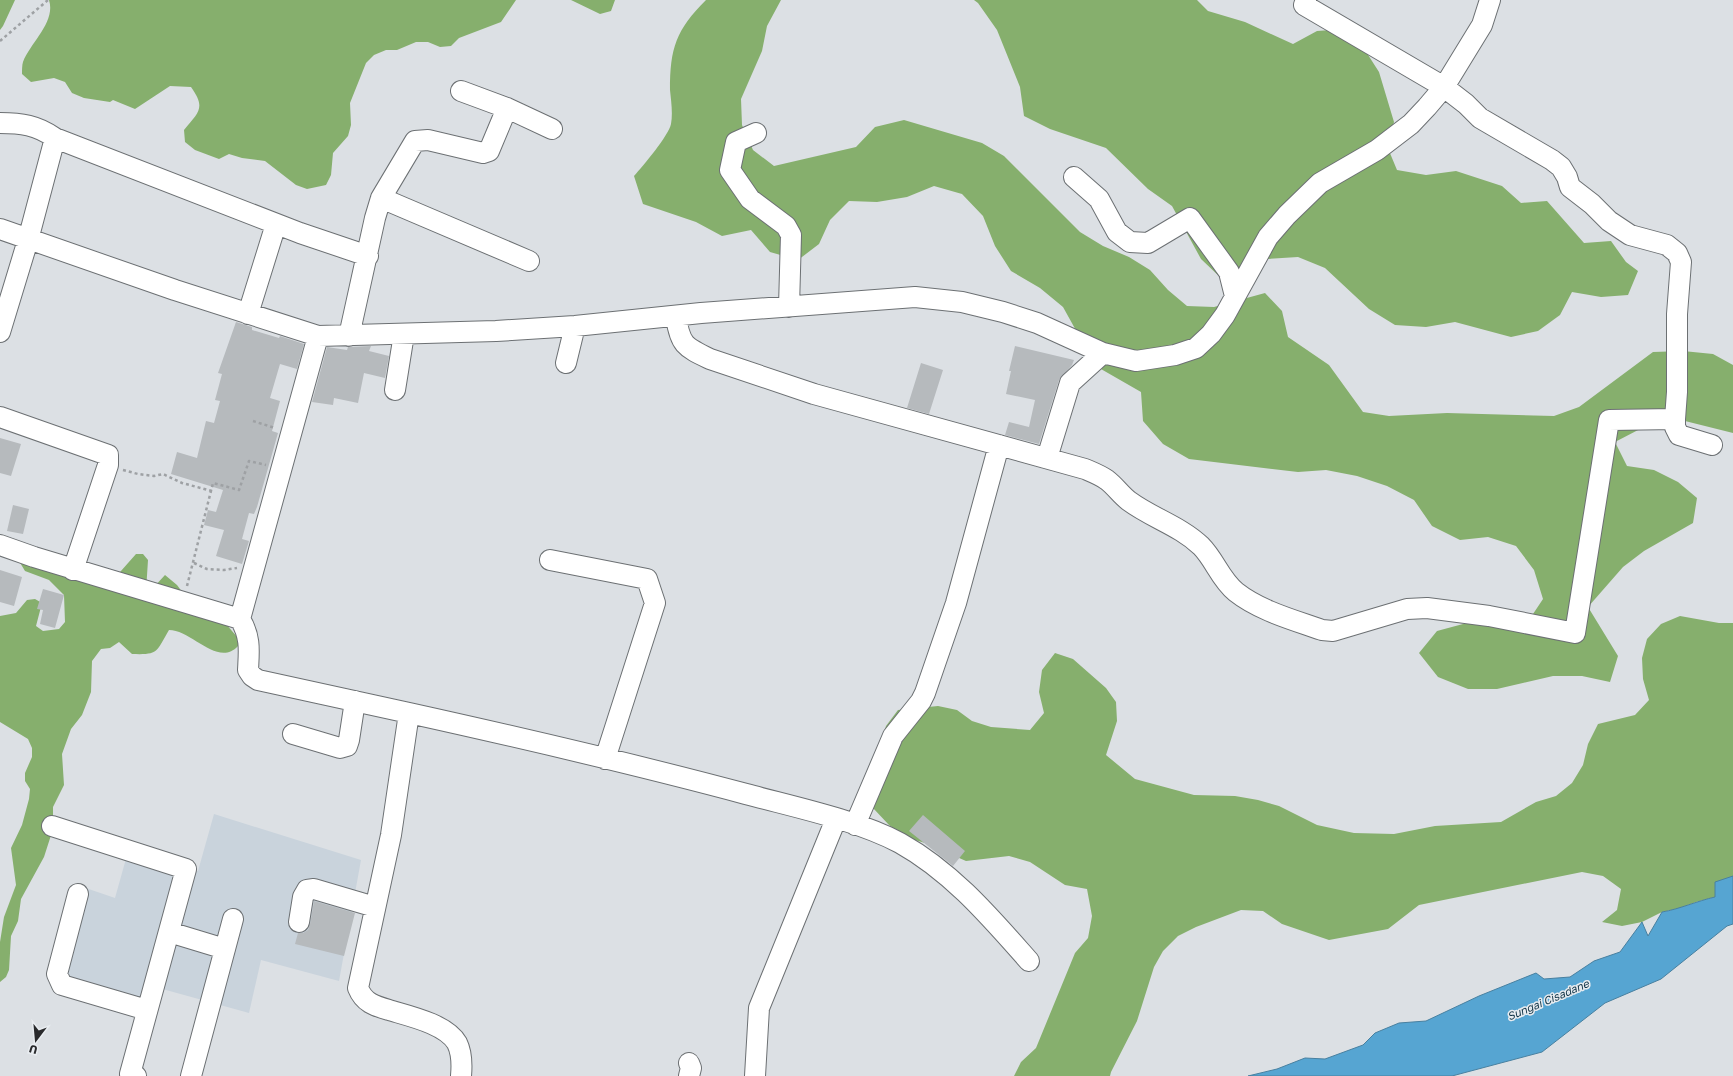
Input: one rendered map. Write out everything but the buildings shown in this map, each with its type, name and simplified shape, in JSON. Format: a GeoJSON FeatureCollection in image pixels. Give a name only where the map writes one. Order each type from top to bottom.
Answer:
{"type":"FeatureCollection","features":[{"type":"Feature","properties":{"kind":"street"},"geometry":{"type":"LineString","coordinates":[[0,229],[28,240],[318,336],[496,331],[575,326],[676,317],[701,313],[915,297],[962,302],[1003,312],[1037,323],[1103,353],[1136,361],[1175,355],[1196,348],[1216,328],[1225,316],[1268,237],[1287,215],[1320,183],[1377,150],[1411,124],[1444,86],[1482,25],[1490,0]]}},
{"type":"Feature","properties":{"kind":"street"},"geometry":{"type":"LineString","coordinates":[[1301,2],[1444,86],[1480,118],[1538,150],[1556,163],[1568,177],[1570,187],[1592,204],[1609,221],[1630,235],[1667,245],[1677,253],[1681,262],[1677,314],[1677,392],[1675,427],[1679,435],[1712,445]]}},
{"type":"Feature","properties":{"kind":"street"},"geometry":{"type":"LineString","coordinates":[[461,91],[507,108],[552,129]]}},
{"type":"Feature","properties":{"kind":"street"},"geometry":{"type":"LineString","coordinates":[[349,336],[368,256],[375,218],[381,198],[415,141],[428,140],[483,153],[489,151],[507,108]]}},
{"type":"Feature","properties":{"kind":"street"},"geometry":{"type":"LineString","coordinates":[[0,123],[20,123],[37,126],[55,138],[276,224],[368,256]]}},
{"type":"Feature","properties":{"kind":"street"},"geometry":{"type":"LineString","coordinates":[[756,133],[736,142],[730,170],[750,199],[786,226],[791,235],[789,307]]}},
{"type":"Feature","properties":{"kind":"street"},"geometry":{"type":"LineString","coordinates":[[0,332],[28,240],[55,138]]}},
{"type":"Feature","properties":{"kind":"street"},"geometry":{"type":"LineString","coordinates":[[1074,177],[1099,199],[1117,232],[1130,242],[1148,244],[1190,218],[1229,272],[1235,296]]}},
{"type":"Feature","properties":{"kind":"street"},"geometry":{"type":"LineString","coordinates":[[381,198],[529,261]]}},
{"type":"Feature","properties":{"kind":"street"},"geometry":{"type":"LineString","coordinates":[[248,314],[276,224]]}},
{"type":"Feature","properties":{"kind":"street"},"geometry":{"type":"LineString","coordinates":[[676,317],[679,336],[685,345],[710,359],[827,398],[1047,458],[1097,474],[1107,480],[1129,501],[1180,530],[1194,540],[1207,554],[1223,580],[1248,600],[1322,630],[1333,631],[1407,609],[1426,608],[1489,616],[1575,634],[1609,420],[1675,419]]}},
{"type":"Feature","properties":{"kind":"street"},"geometry":{"type":"LineString","coordinates":[[566,363],[575,326]]}},
{"type":"Feature","properties":{"kind":"street"},"geometry":{"type":"LineString","coordinates":[[395,390],[404,334]]}},
{"type":"Feature","properties":{"kind":"street"},"geometry":{"type":"LineString","coordinates":[[240,619],[318,336]]}},
{"type":"Feature","properties":{"kind":"street"},"geometry":{"type":"LineString","coordinates":[[1047,458],[1070,384],[1103,353]]}},
{"type":"Feature","properties":{"kind":"street"},"geometry":{"type":"LineString","coordinates":[[0,417],[106,454],[109,459],[74,570]]}},
{"type":"Feature","properties":{"kind":"street"},"geometry":{"type":"LineString","coordinates":[[855,825],[893,736],[921,701],[925,693],[956,603],[999,445]]}},
{"type":"Feature","properties":{"kind":"street"},"geometry":{"type":"LineString","coordinates":[[0,545],[74,570],[240,619],[246,629],[250,647],[248,670],[252,676],[258,680],[409,713],[696,781],[855,825],[899,843],[942,870],[966,892],[1029,961]]}},
{"type":"Feature","properties":{"kind":"street"},"geometry":{"type":"LineString","coordinates":[[550,560],[647,579],[655,603],[605,759]]}},
{"type":"Feature","properties":{"kind":"street"},"geometry":{"type":"LineString","coordinates":[[293,734],[340,748],[347,746],[355,701]]}},
{"type":"Feature","properties":{"kind":"street"},"geometry":{"type":"LineString","coordinates":[[409,713],[391,835],[358,988],[361,995],[372,1005],[431,1024],[450,1036],[456,1042],[460,1050],[461,1076]]}},
{"type":"Feature","properties":{"kind":"street"},"geometry":{"type":"LineString","coordinates":[[755,1076],[759,1008],[836,819]]}},
{"type":"Feature","properties":{"kind":"street"},"geometry":{"type":"LineString","coordinates":[[52,826],[186,869],[130,1074],[136,1076]]}},
{"type":"Feature","properties":{"kind":"street"},"geometry":{"type":"LineString","coordinates":[[299,922],[304,897],[307,890],[314,889],[375,907]]}},
{"type":"Feature","properties":{"kind":"street"},"geometry":{"type":"LineString","coordinates":[[78,894],[57,974],[62,985],[148,1010]]}},
{"type":"Feature","properties":{"kind":"street"},"geometry":{"type":"LineString","coordinates":[[191,1076],[233,919]]}},
{"type":"Feature","properties":{"kind":"street"},"geometry":{"type":"LineString","coordinates":[[169,932],[225,949]]}},
{"type":"Feature","properties":{"kind":"path"},"geometry":{"type":"LineString","coordinates":[[0,41],[48,0]]}},
{"type":"Feature","properties":{"kind":"path"},"geometry":{"type":"LineString","coordinates":[[253,421],[291,432]]}},
{"type":"Feature","properties":{"kind":"path"},"geometry":{"type":"LineString","coordinates":[[183,602],[212,491],[212,483],[238,490],[249,461],[282,469]]}},
{"type":"Feature","properties":{"kind":"path"},"geometry":{"type":"LineString","coordinates":[[108,465],[138,474],[154,476],[164,474],[182,483],[212,491]]}},
{"type":"Feature","properties":{"kind":"path"},"geometry":{"type":"LineString","coordinates":[[194,563],[207,569],[224,570],[235,567],[253,572]]}},
{"type":"Feature","properties":{"kind":"shaded area"},"geometry":{"type":"Polygon","coordinates":[[[214,814],[361,860],[339,981],[261,960],[249,1013],[148,985],[144,1002],[56,979],[77,885],[115,898],[129,848],[198,871],[214,814]]]}},
{"type":"Feature","properties":{"kind":"green space"},"geometry":{"type":"Polygon","coordinates":[[[0,0],[15,0],[0,30],[0,0]]]}},
{"type":"Feature","properties":{"kind":"green space"},"geometry":{"type":"Polygon","coordinates":[[[49,0],[516,0],[501,22],[459,38],[451,46],[440,47],[428,42],[416,42],[397,50],[386,50],[374,55],[366,63],[350,103],[351,125],[348,136],[333,153],[331,175],[326,185],[307,189],[296,185],[265,161],[242,158],[229,154],[219,159],[195,150],[185,142],[184,130],[194,119],[199,110],[196,94],[191,87],[170,86],[135,109],[113,100],[110,102],[84,98],[72,93],[65,82],[54,78],[31,82],[22,74],[23,63],[46,24],[50,8],[49,0]]]}},
{"type":"Feature","properties":{"kind":"green space"},"geometry":{"type":"Polygon","coordinates":[[[571,0],[615,0],[611,11],[600,14],[571,0]]]}},
{"type":"Feature","properties":{"kind":"green space"},"geometry":{"type":"Polygon","coordinates":[[[706,0],[781,0],[767,26],[762,51],[741,99],[742,125],[753,150],[774,166],[856,147],[875,127],[904,120],[982,143],[1004,156],[1080,232],[1103,246],[1129,257],[1150,270],[1168,290],[1187,306],[1214,307],[1265,293],[1282,311],[1288,337],[1329,365],[1363,412],[1389,416],[1447,413],[1554,416],[1579,407],[1653,352],[1683,351],[1713,354],[1733,365],[1733,433],[1665,416],[1615,442],[1627,466],[1654,470],[1678,482],[1697,498],[1693,523],[1644,551],[1623,567],[1588,607],[1618,656],[1610,682],[1582,676],[1553,676],[1497,689],[1468,689],[1438,677],[1419,653],[1437,631],[1463,624],[1491,620],[1515,632],[1527,623],[1543,599],[1534,570],[1516,546],[1488,537],[1460,540],[1432,526],[1414,500],[1387,486],[1357,476],[1326,470],[1298,472],[1189,459],[1163,444],[1143,421],[1141,392],[1087,361],[1078,334],[1063,307],[1040,288],[1011,271],[995,246],[983,216],[962,194],[934,186],[907,197],[877,202],[849,201],[830,220],[819,244],[798,260],[770,252],[751,230],[722,236],[696,222],[643,204],[634,176],[655,150],[669,129],[672,115],[670,75],[673,51],[681,31],[706,0]]]}},
{"type":"Feature","properties":{"kind":"green space"},"geometry":{"type":"Polygon","coordinates":[[[974,0],[1197,0],[1208,11],[1245,22],[1293,44],[1317,31],[1345,29],[1363,47],[1379,72],[1394,122],[1387,146],[1397,170],[1426,175],[1456,171],[1502,186],[1521,203],[1547,201],[1584,243],[1611,241],[1626,262],[1638,271],[1628,295],[1601,297],[1572,292],[1560,315],[1538,331],[1511,337],[1455,322],[1426,327],[1395,325],[1369,309],[1325,268],[1298,257],[1268,259],[1251,279],[1222,279],[1201,259],[1172,206],[1148,189],[1106,148],[1050,129],[1024,116],[1020,87],[997,30],[978,3],[974,0]]]}},
{"type":"Feature","properties":{"kind":"green space"},"geometry":{"type":"Polygon","coordinates":[[[136,554],[143,554],[148,560],[146,591],[153,588],[165,575],[177,585],[191,604],[220,617],[238,638],[238,646],[230,652],[222,653],[213,651],[187,636],[169,630],[159,648],[152,653],[132,654],[119,642],[110,648],[101,649],[92,661],[91,692],[82,715],[71,729],[62,754],[64,785],[53,807],[53,829],[44,857],[21,899],[18,921],[11,936],[9,970],[6,977],[0,982],[0,942],[4,917],[16,885],[11,848],[22,825],[29,799],[30,789],[25,781],[25,773],[32,757],[32,748],[28,739],[0,722],[0,616],[16,613],[27,600],[35,599],[42,603],[36,626],[43,631],[59,629],[65,622],[64,595],[49,580],[25,571],[16,556],[113,580],[136,554]]]}},
{"type":"Feature","properties":{"kind":"green space"},"geometry":{"type":"Polygon","coordinates":[[[1680,616],[1719,623],[1733,623],[1733,889],[1715,897],[1681,908],[1662,912],[1642,922],[1622,926],[1602,922],[1617,910],[1621,889],[1603,876],[1582,872],[1419,905],[1388,929],[1329,940],[1282,924],[1263,911],[1241,910],[1196,927],[1178,936],[1163,951],[1154,967],[1137,1021],[1110,1076],[1014,1076],[1021,1062],[1036,1048],[1075,953],[1088,938],[1092,916],[1087,889],[1065,885],[1030,862],[1009,856],[966,861],[925,843],[905,837],[889,825],[873,808],[867,788],[886,726],[898,710],[938,706],[957,710],[972,721],[991,727],[1030,730],[1044,713],[1039,692],[1042,670],[1055,653],[1073,659],[1106,688],[1116,702],[1117,721],[1106,755],[1135,779],[1194,795],[1235,796],[1258,800],[1279,806],[1317,825],[1354,833],[1394,834],[1435,826],[1501,822],[1536,802],[1556,796],[1572,783],[1583,765],[1588,744],[1598,724],[1635,715],[1649,700],[1643,679],[1642,658],[1647,639],[1661,624],[1680,616]]]}},
{"type":"Feature","properties":{"kind":"water","name":"Sungai Cisadane"},"geometry":{"type":"Polygon","coordinates":[[[1733,876],[1733,924],[1727,926],[1661,979],[1605,1003],[1542,1052],[1452,1076],[1248,1076],[1277,1069],[1305,1058],[1325,1059],[1363,1045],[1375,1033],[1399,1023],[1426,1021],[1479,996],[1536,973],[1544,979],[1570,977],[1594,961],[1620,952],[1642,922],[1648,936],[1662,912],[1715,897],[1715,882],[1733,876]]]}}]}
